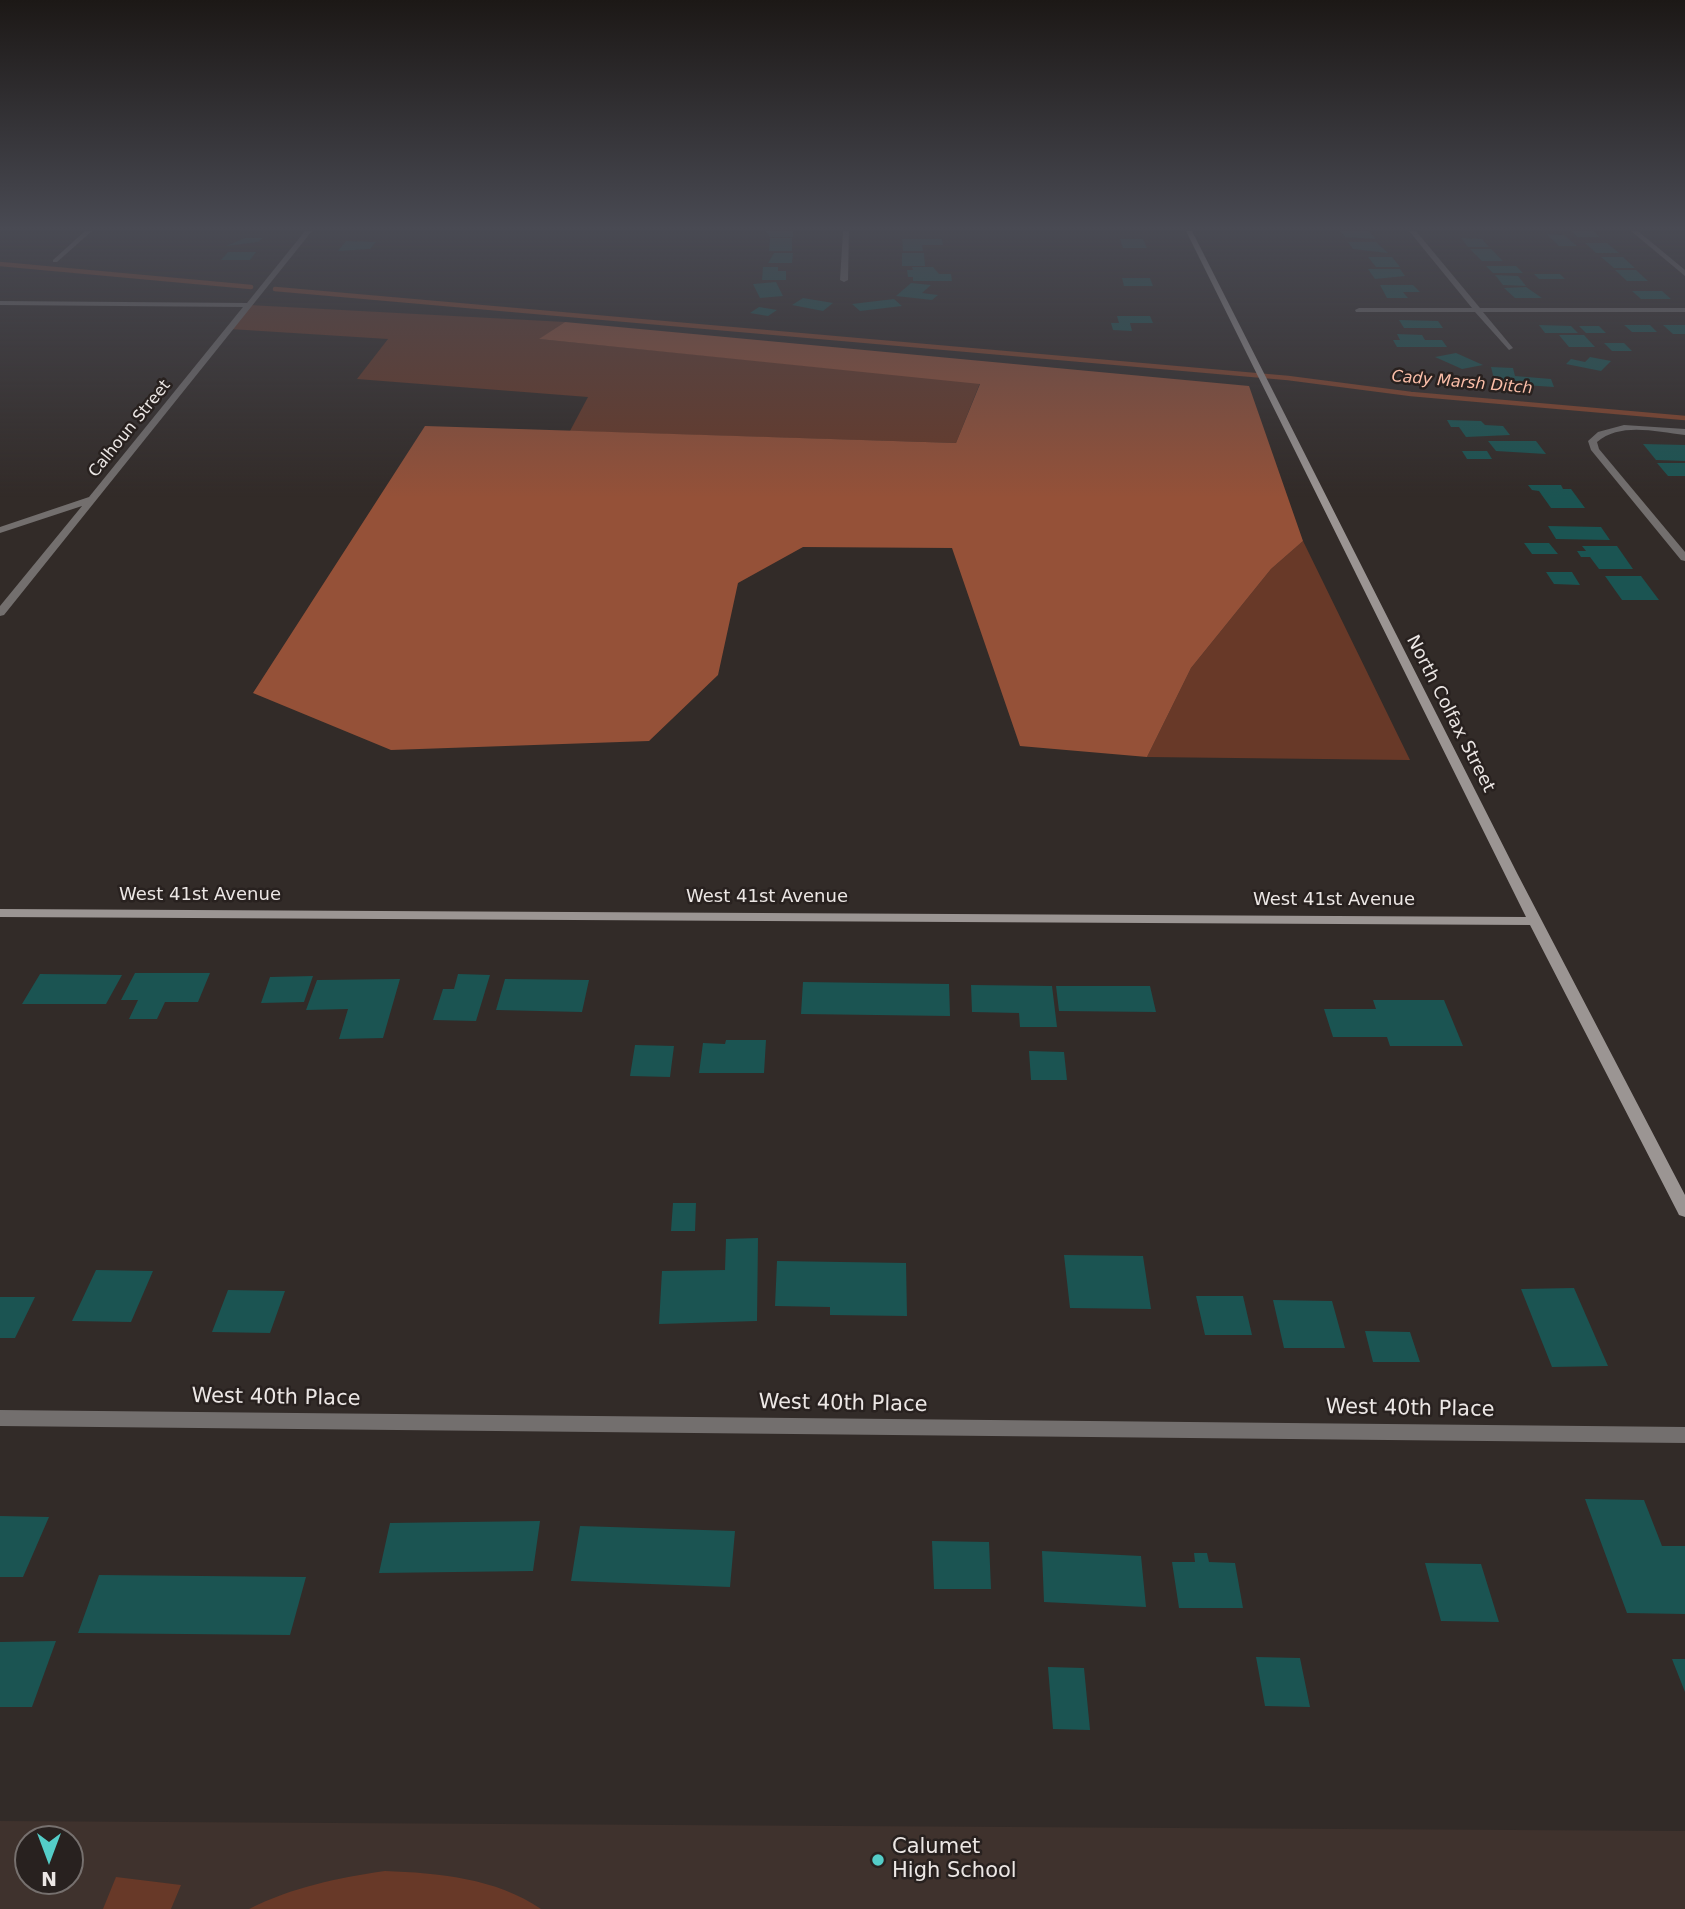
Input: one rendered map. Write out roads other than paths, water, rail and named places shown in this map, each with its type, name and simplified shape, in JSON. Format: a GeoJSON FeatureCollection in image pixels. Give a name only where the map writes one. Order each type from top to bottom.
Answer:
{"type":"FeatureCollection","features":[{"type":"Feature","properties":{"kind":"street","name":"Calhoun Street"},"geometry":{"type":"LineString","coordinates":[[0,613],[237,320]]}},
{"type":"Feature","properties":{"kind":"street","name":"North Colfax Street"},"geometry":{"type":"LineString","coordinates":[[1234,320],[1535,920],[1685,1211]]}},
{"type":"Feature","properties":{"kind":"street"},"geometry":{"type":"LineString","coordinates":[[1485,320],[1509,348]]}},
{"type":"Feature","properties":{"kind":"street"},"geometry":{"type":"LineString","coordinates":[[1685,432],[1615,429],[1592,441],[1595,450],[1685,558]]}},
{"type":"Feature","properties":{"kind":"street"},"geometry":{"type":"LineString","coordinates":[[0,530],[92,499]]}},
{"type":"Feature","properties":{"kind":"street","name":"West 41st Avenue"},"geometry":{"type":"LineString","coordinates":[[0,913],[1535,920]]}},
{"type":"Feature","properties":{"kind":"street","name":"West 40th Place"},"geometry":{"type":"LineString","coordinates":[[0,1418],[1685,1435]]}},
{"type":"Feature","properties":{"kind":"waterway","name":"Cady Marsh Ditch"},"geometry":{"type":"LineString","coordinates":[[629,320],[1288,378],[1411,394],[1685,418]]}},
{"type":"Feature","properties":{"kind":"place","name":"Calumet High School"},"geometry":{"type":"Point","coordinates":[878,1860]}}]}
